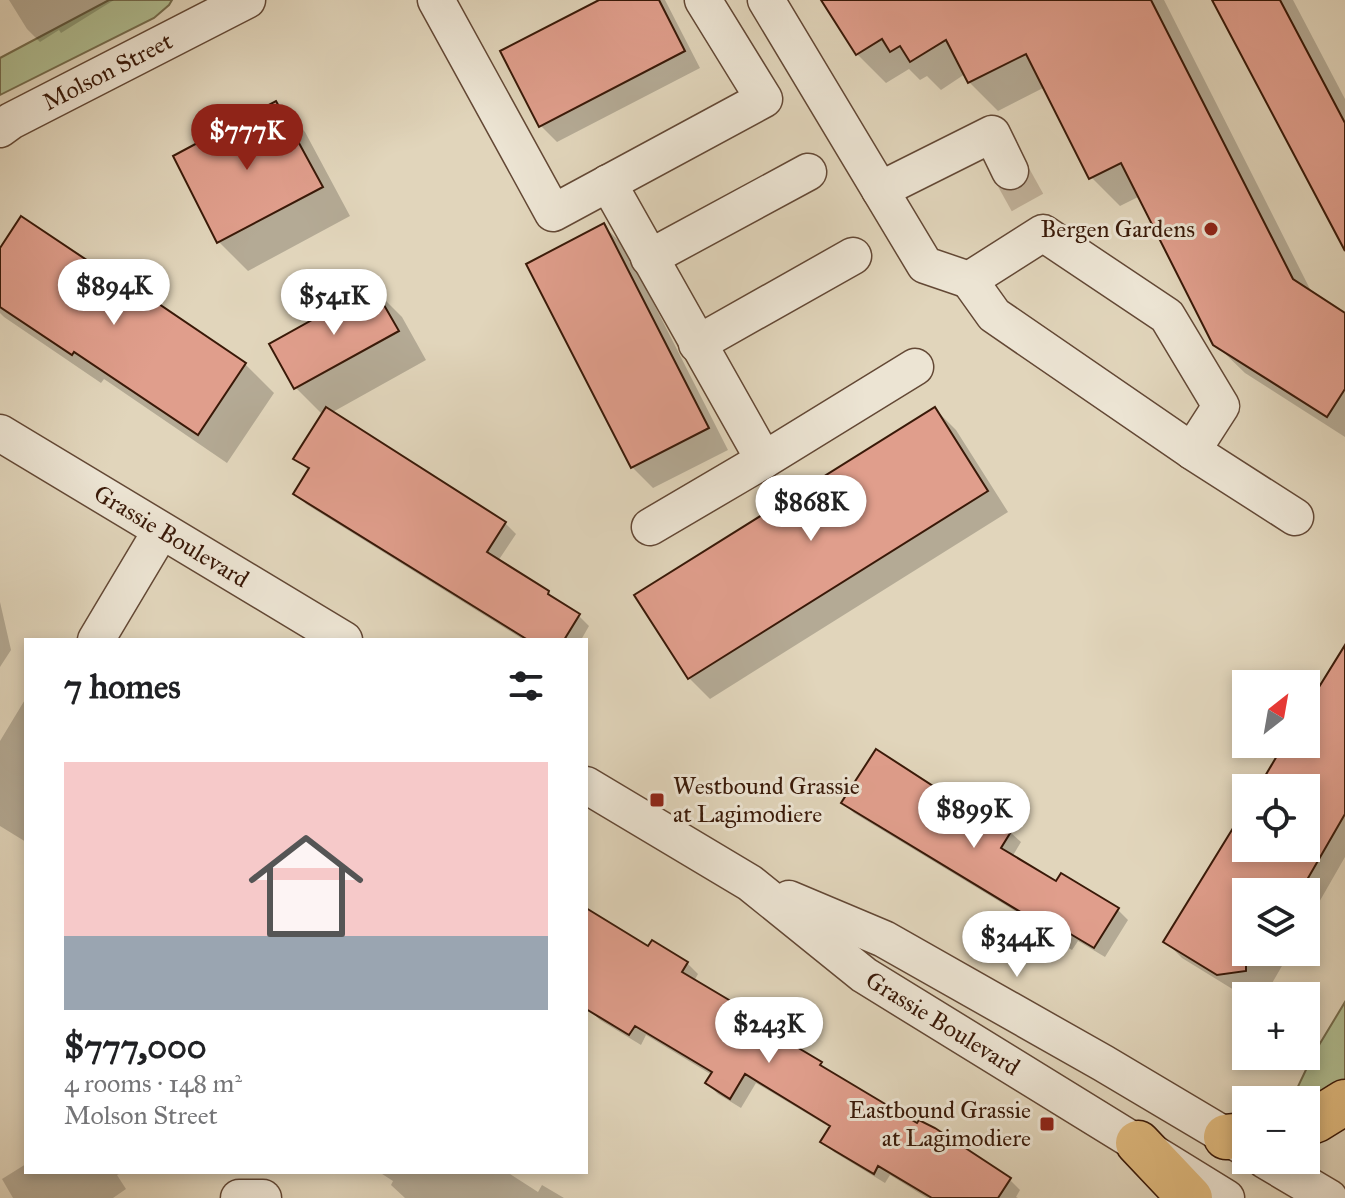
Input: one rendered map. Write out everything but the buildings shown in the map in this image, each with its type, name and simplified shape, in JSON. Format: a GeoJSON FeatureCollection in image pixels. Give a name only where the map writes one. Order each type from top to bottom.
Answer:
{"type":"FeatureCollection","features":[{"type":"Feature","properties":{"kind":"main road"},"geometry":{"type":"LineString","coordinates":[[1320,1118],[1345,1102]]}},
{"type":"Feature","properties":{"kind":"main road"},"geometry":{"type":"LineString","coordinates":[[1138,1143],[1190,1198]]}},
{"type":"Feature","properties":{"kind":"street"},"geometry":{"type":"LineString","coordinates":[[436,0],[553,213],[764,99],[703,0]]}},
{"type":"Feature","properties":{"kind":"street"},"geometry":{"type":"LineString","coordinates":[[766,0],[925,265],[969,280],[994,315],[1192,451],[1295,517]]}},
{"type":"Feature","properties":{"kind":"street","name":"Molson Street"},"geometry":{"type":"LineString","coordinates":[[4,125],[236,2]]}},
{"type":"Feature","properties":{"kind":"street"},"geometry":{"type":"LineString","coordinates":[[880,190],[992,134],[1010,171]]}},
{"type":"Feature","properties":{"kind":"street"},"geometry":{"type":"LineString","coordinates":[[649,258],[808,172]]}},
{"type":"Feature","properties":{"kind":"street"},"geometry":{"type":"LineString","coordinates":[[608,183],[764,460]]}},
{"type":"Feature","properties":{"kind":"street"},"geometry":{"type":"LineString","coordinates":[[969,280],[1037,220],[1167,316],[1221,406],[1192,451]]}},
{"type":"Feature","properties":{"kind":"street"},"geometry":{"type":"LineString","coordinates":[[697,344],[853,256]]}},
{"type":"Feature","properties":{"kind":"street"},"geometry":{"type":"LineString","coordinates":[[650,527],[915,367]]}},
{"type":"Feature","properties":{"kind":"street","name":"Grassie Boulevard"},"geometry":{"type":"LineString","coordinates":[[0,433],[341,638]]}},
{"type":"Feature","properties":{"kind":"street"},"geometry":{"type":"LineString","coordinates":[[97,638],[161,531]]}},
{"type":"Feature","properties":{"kind":"street","name":"Grassie Boulevard"},"geometry":{"type":"LineString","coordinates":[[588,786],[750,883],[864,975],[1226,1198]]}},
{"type":"Feature","properties":{"kind":"street","name":"Grassie Boulevard"},"geometry":{"type":"LineString","coordinates":[[750,883],[884,939],[1232,1136]]}},
{"type":"Feature","properties":{"kind":"street"},"geometry":{"type":"LineString","coordinates":[[1289,1174],[1329,1198]]}},
{"type":"Feature","properties":{"kind":"street"},"geometry":{"type":"LineString","coordinates":[[239,1198],[263,1198]]}},
{"type":"Feature","properties":{"kind":"green space"},"geometry":{"type":"Polygon","coordinates":[[[109,0],[172,0],[154,18],[0,95],[0,58],[109,0]]]}},
{"type":"Feature","properties":{"kind":"green space"},"geometry":{"type":"Polygon","coordinates":[[[1345,1002],[1345,1081],[1320,1098],[1320,1086],[1298,1086],[1306,1070],[1320,1070],[1320,1043],[1345,1002]]]}},
{"type":"Feature","properties":{"kind":"tunnel"},"geometry":{"type":"LineString","coordinates":[[1010,171],[1030,207]]}},
{"type":"Feature","properties":{"kind":"place","name":"Bergen Gardens"},"geometry":{"type":"Point","coordinates":[1211,229]}},
{"type":"Feature","properties":{"kind":"place","name":"Westbound Grassie at Lagimodiere"},"geometry":{"type":"Point","coordinates":[657,800]}},
{"type":"Feature","properties":{"kind":"place","name":"Eastbound Grassie at Lagimodiere"},"geometry":{"type":"Point","coordinates":[1047,1124]}}]}
